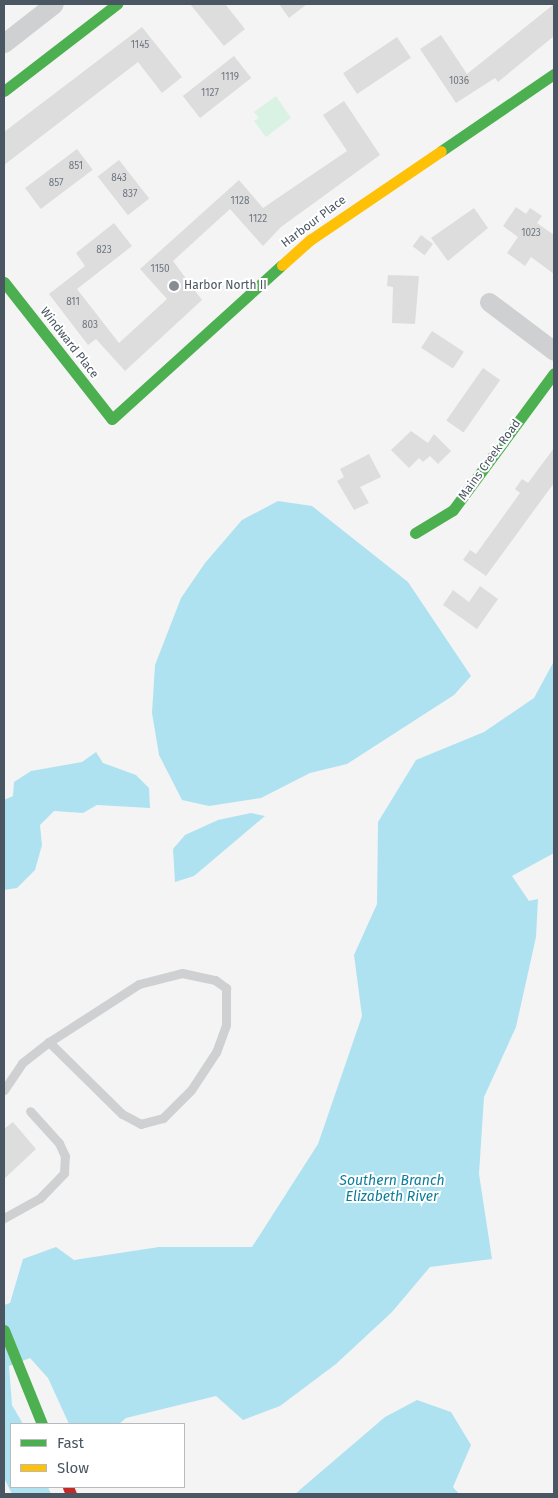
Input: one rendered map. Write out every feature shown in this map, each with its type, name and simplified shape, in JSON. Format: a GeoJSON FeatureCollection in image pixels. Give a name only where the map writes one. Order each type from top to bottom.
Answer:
{"type":"FeatureCollection","features":[{"type":"Feature","properties":{"kind":"street"},"geometry":{"type":"LineString","coordinates":[[4,43],[54,4]]}},
{"type":"Feature","properties":{"kind":"street"},"geometry":{"type":"LineString","coordinates":[[4,91],[117,4]]}},
{"type":"Feature","properties":{"kind":"street","name":"Harbour Place"},"geometry":{"type":"LineString","coordinates":[[112,419],[310,240],[554,74]]}},
{"type":"Feature","properties":{"kind":"street","name":"Windward Place"},"geometry":{"type":"LineString","coordinates":[[4,282],[112,419]]}},
{"type":"Feature","properties":{"kind":"street"},"geometry":{"type":"LineString","coordinates":[[489,302],[554,350]]}},
{"type":"Feature","properties":{"kind":"street","name":"Mains Creek Road"},"geometry":{"type":"LineString","coordinates":[[415,532],[453,510],[554,373]]}},
{"type":"Feature","properties":{"kind":"street"},"geometry":{"type":"LineString","coordinates":[[4,1330],[42,1423]]}},
{"type":"Feature","properties":{"kind":"lane"},"geometry":{"type":"LineString","coordinates":[[4,1090],[22,1063],[49,1042],[139,984],[182,972],[214,980],[226,988],[226,1025],[216,1052],[191,1090],[163,1118],[142,1124],[122,1114],[49,1042]]}},
{"type":"Feature","properties":{"kind":"lane"},"geometry":{"type":"LineString","coordinates":[[4,1218],[40,1198],[64,1173],[66,1156],[59,1143],[30,1111]]}},
{"type":"Feature","properties":{"kind":"green space"},"geometry":{"type":"Polygon","coordinates":[[[276,96],[291,118],[266,137],[254,121],[259,118],[254,112],[276,96]]]}},
{"type":"Feature","properties":{"kind":"water"},"geometry":{"type":"Polygon","coordinates":[[[278,501],[312,506],[408,582],[471,676],[454,695],[347,764],[310,773],[261,798],[209,806],[182,800],[159,755],[152,713],[155,665],[181,598],[205,563],[242,520],[278,501]]]}},
{"type":"Feature","properties":{"kind":"water","name":"Southern Branch Elizabeth River"},"geometry":{"type":"Polygon","coordinates":[[[554,661],[554,853],[512,876],[529,901],[538,899],[536,937],[516,1027],[484,1097],[479,1174],[492,1259],[430,1267],[392,1312],[336,1364],[280,1406],[243,1420],[216,1396],[126,1418],[120,1423],[69,1423],[48,1378],[30,1358],[9,1366],[12,1405],[22,1423],[10,1423],[10,1488],[48,1488],[51,1494],[12,1494],[4,1478],[4,1305],[10,1303],[23,1259],[56,1247],[74,1260],[159,1247],[252,1247],[318,1144],[362,1016],[354,955],[377,904],[378,822],[416,760],[484,732],[534,698],[554,661]]]}},
{"type":"Feature","properties":{"kind":"water"},"geometry":{"type":"Polygon","coordinates":[[[96,752],[103,763],[136,775],[149,788],[150,808],[97,805],[83,813],[54,811],[40,825],[42,845],[35,870],[17,888],[4,890],[4,800],[13,796],[14,782],[31,771],[82,762],[96,752]]]}},
{"type":"Feature","properties":{"kind":"water"},"geometry":{"type":"Polygon","coordinates":[[[251,813],[265,816],[194,876],[175,882],[173,849],[185,835],[218,820],[251,813]]]}},
{"type":"Feature","properties":{"kind":"water"},"geometry":{"type":"Polygon","coordinates":[[[417,1400],[451,1412],[471,1445],[453,1487],[459,1494],[295,1494],[385,1417],[417,1400]]]}},
{"type":"Feature","properties":{"kind":"building"},"geometry":{"type":"Polygon","coordinates":[[[190,4],[225,4],[245,29],[224,46],[190,4]]]}},
{"type":"Feature","properties":{"kind":"building"},"geometry":{"type":"Polygon","coordinates":[[[279,4],[307,4],[289,18],[279,4]]]}},
{"type":"Feature","properties":{"kind":"building"},"geometry":{"type":"Polygon","coordinates":[[[554,4],[554,36],[498,82],[495,78],[456,103],[420,49],[441,35],[467,74],[554,4]]]}},
{"type":"Feature","properties":{"kind":"building"},"geometry":{"type":"Polygon","coordinates":[[[142,27],[182,77],[162,93],[138,62],[4,165],[4,132],[142,27]]]}},
{"type":"Feature","properties":{"kind":"building"},"geometry":{"type":"Polygon","coordinates":[[[397,37],[411,58],[357,94],[343,73],[397,37]]]}},
{"type":"Feature","properties":{"kind":"building"},"geometry":{"type":"Polygon","coordinates":[[[234,56],[251,78],[200,118],[183,96],[234,56]]]}},
{"type":"Feature","properties":{"kind":"building"},"geometry":{"type":"Polygon","coordinates":[[[344,101],[380,155],[281,227],[263,246],[230,209],[173,261],[202,300],[125,371],[96,339],[88,345],[49,294],[85,266],[76,253],[114,223],[132,246],[77,289],[119,343],[167,299],[140,269],[239,180],[263,208],[347,151],[323,115],[344,101]]]}},
{"type":"Feature","properties":{"kind":"building"},"geometry":{"type":"Polygon","coordinates":[[[77,149],[93,170],[41,209],[25,188],[77,149]]]}},
{"type":"Feature","properties":{"kind":"building"},"geometry":{"type":"Polygon","coordinates":[[[119,160],[149,199],[128,215],[98,177],[119,160]]]}},
{"type":"Feature","properties":{"kind":"building"},"geometry":{"type":"Polygon","coordinates":[[[516,207],[526,214],[530,208],[542,216],[537,223],[554,235],[554,274],[531,257],[525,266],[507,253],[518,237],[503,226],[516,207]]]}},
{"type":"Feature","properties":{"kind":"building"},"geometry":{"type":"Polygon","coordinates":[[[474,208],[488,228],[448,261],[431,238],[474,208]]]}},
{"type":"Feature","properties":{"kind":"building"},"geometry":{"type":"Polygon","coordinates":[[[421,235],[433,244],[425,255],[413,246],[421,235]]]}},
{"type":"Feature","properties":{"kind":"building"},"geometry":{"type":"Polygon","coordinates":[[[388,275],[419,276],[415,324],[392,323],[393,287],[387,286],[388,275]]]}},
{"type":"Feature","properties":{"kind":"building"},"geometry":{"type":"Polygon","coordinates":[[[432,331],[464,352],[453,368],[421,348],[432,331]]]}},
{"type":"Feature","properties":{"kind":"building"},"geometry":{"type":"Polygon","coordinates":[[[483,368],[500,380],[463,432],[446,420],[483,368]]]}},
{"type":"Feature","properties":{"kind":"building"},"geometry":{"type":"Polygon","coordinates":[[[411,431],[428,443],[434,434],[451,451],[438,464],[430,456],[423,462],[419,458],[409,468],[391,450],[411,431]]]}},
{"type":"Feature","properties":{"kind":"building"},"geometry":{"type":"Polygon","coordinates":[[[554,448],[554,483],[486,576],[463,560],[470,550],[476,554],[520,493],[515,489],[522,479],[528,483],[554,448]]]}},
{"type":"Feature","properties":{"kind":"building"},"geometry":{"type":"Polygon","coordinates":[[[369,454],[381,477],[360,487],[369,503],[354,510],[337,481],[344,477],[340,469],[369,454]]]}},
{"type":"Feature","properties":{"kind":"building"},"geometry":{"type":"Polygon","coordinates":[[[480,586],[498,599],[477,629],[443,605],[453,590],[469,602],[480,586]]]}},
{"type":"Feature","properties":{"kind":"building"},"geometry":{"type":"Polygon","coordinates":[[[13,1122],[36,1149],[4,1179],[4,1129],[13,1122]]]}},
{"type":"Feature","properties":{"kind":"traffic: fast"},"geometry":{"type":"LineString","coordinates":[[4,91],[117,4]]}},
{"type":"Feature","properties":{"kind":"traffic: fast"},"geometry":{"type":"LineString","coordinates":[[441,151],[554,74]]}},
{"type":"Feature","properties":{"kind":"traffic: fast"},"geometry":{"type":"LineString","coordinates":[[4,282],[112,419],[282,265]]}},
{"type":"Feature","properties":{"kind":"traffic: fast"},"geometry":{"type":"LineString","coordinates":[[415,533],[453,510],[554,373]]}},
{"type":"Feature","properties":{"kind":"traffic: fast"},"geometry":{"type":"LineString","coordinates":[[4,1330],[42,1423]]}},
{"type":"Feature","properties":{"kind":"traffic: slow"},"geometry":{"type":"LineString","coordinates":[[282,265],[310,240],[441,151]]}},
{"type":"Feature","properties":{"kind":"traffic: jam"},"geometry":{"type":"LineString","coordinates":[[68,1488],[71,1494]]}},
{"type":"Feature","properties":{"kind":"place","name":"Harbor North II"},"geometry":{"type":"Point","coordinates":[174,286]}}]}
